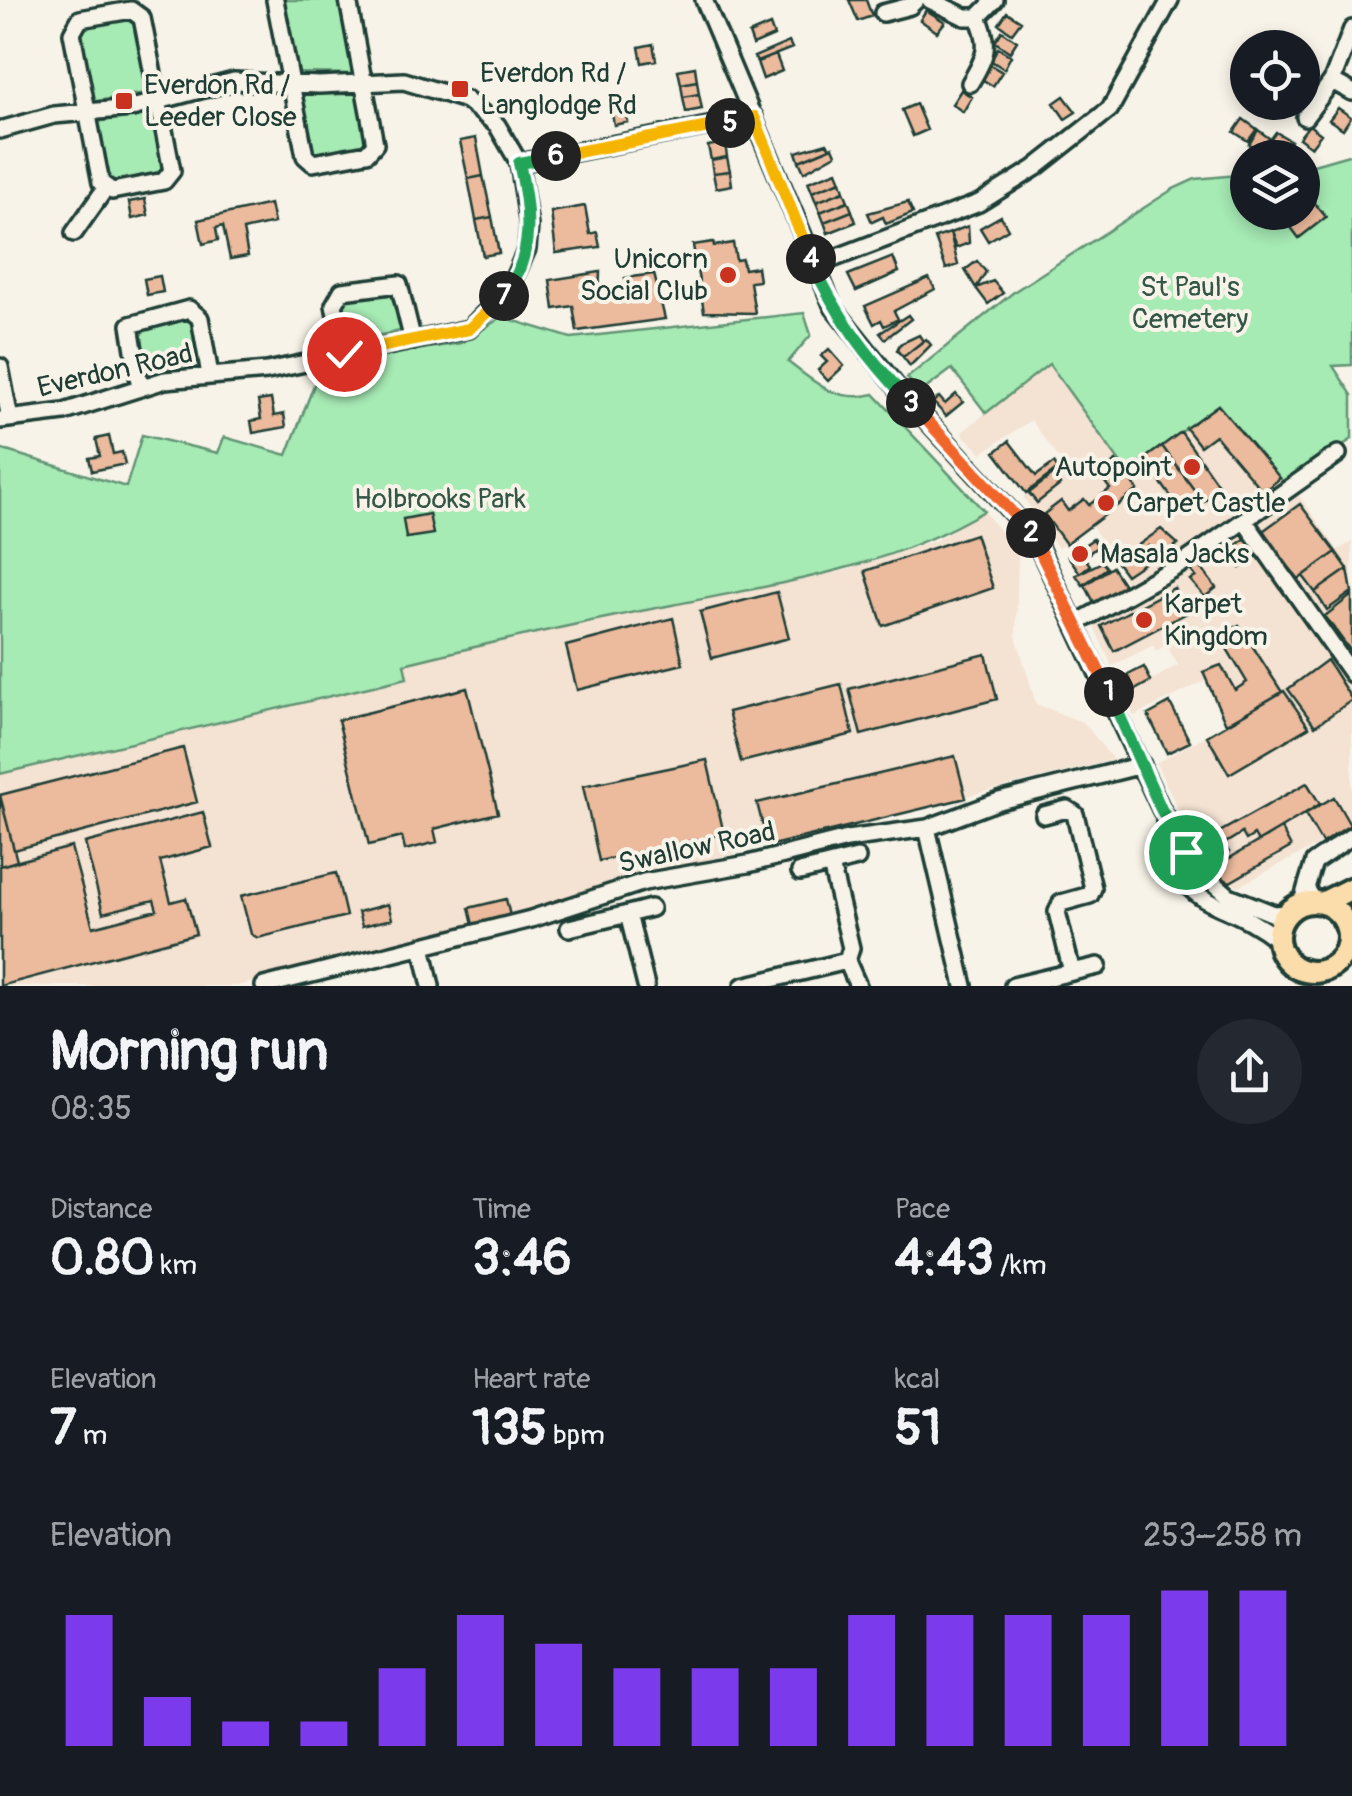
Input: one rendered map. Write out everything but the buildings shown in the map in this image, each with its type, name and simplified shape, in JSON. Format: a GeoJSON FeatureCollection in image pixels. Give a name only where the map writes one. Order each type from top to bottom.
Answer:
{"type":"FeatureCollection","features":[{"type":"Feature","properties":{"kind":"main road"},"geometry":{"type":"LineString","coordinates":[[1306,902],[1350,917],[1346,951],[1329,976],[1317,971],[1302,977],[1284,958],[1278,940],[1306,902],[1352,888]]}},
{"type":"Feature","properties":{"kind":"street"},"geometry":{"type":"LineString","coordinates":[[275,0],[305,156],[313,162],[373,150],[348,0]]}},
{"type":"Feature","properties":{"kind":"street"},"geometry":{"type":"LineString","coordinates":[[704,0],[814,266],[854,339],[1030,531],[1078,623],[1164,814],[1195,866],[1230,896],[1274,914],[1306,902],[1314,862],[1352,836]]}},
{"type":"Feature","properties":{"kind":"street"},"geometry":{"type":"LineString","coordinates":[[883,13],[910,6],[916,0]]}},
{"type":"Feature","properties":{"kind":"street"},"geometry":{"type":"LineString","coordinates":[[930,0],[965,17],[978,17],[995,0]]}},
{"type":"Feature","properties":{"kind":"street"},"geometry":{"type":"LineString","coordinates":[[814,266],[990,198],[1074,139],[1118,98],[1170,0]]}},
{"type":"Feature","properties":{"kind":"street"},"geometry":{"type":"LineString","coordinates":[[74,233],[104,188],[73,24],[139,11],[170,178],[104,188]]}},
{"type":"Feature","properties":{"kind":"street"},"geometry":{"type":"LineString","coordinates":[[970,82],[985,58],[989,40],[978,17]]}},
{"type":"Feature","properties":{"kind":"street"},"geometry":{"type":"LineString","coordinates":[[1320,96],[1332,81],[1352,28]]}},
{"type":"Feature","properties":{"kind":"street","name":"Everdon Road"},"geometry":{"type":"LineString","coordinates":[[0,130],[54,114],[158,101],[234,81],[404,81],[466,100],[497,125],[519,163],[529,226],[526,249],[509,289],[469,329],[267,371],[210,375],[140,388],[64,412],[5,419]]}},
{"type":"Feature","properties":{"kind":"street"},"geometry":{"type":"LineString","coordinates":[[1332,81],[1352,92]]}},
{"type":"Feature","properties":{"kind":"street"},"geometry":{"type":"LineString","coordinates":[[519,163],[754,117]]}},
{"type":"Feature","properties":{"kind":"street"},"geometry":{"type":"LineString","coordinates":[[344,354],[334,304],[342,291],[400,284],[413,341]]}},
{"type":"Feature","properties":{"kind":"street"},"geometry":{"type":"LineString","coordinates":[[140,388],[130,324],[189,309],[200,318],[210,375]]}},
{"type":"Feature","properties":{"kind":"street"},"geometry":{"type":"LineString","coordinates":[[0,367],[5,419]]}},
{"type":"Feature","properties":{"kind":"street"},"geometry":{"type":"LineString","coordinates":[[1078,623],[1185,562],[1338,454]]}},
{"type":"Feature","properties":{"kind":"street"},"geometry":{"type":"LineString","coordinates":[[1244,520],[1352,674]]}},
{"type":"Feature","properties":{"kind":"street","name":"Swallow Road"},"geometry":{"type":"LineString","coordinates":[[264,986],[531,919],[644,882],[748,864],[847,838],[927,828],[999,802],[1142,766]]}},
{"type":"Feature","properties":{"kind":"street"},"geometry":{"type":"LineString","coordinates":[[1044,815],[1066,809],[1074,814],[1093,888],[1090,895],[1061,902],[1057,912],[1072,972]]}},
{"type":"Feature","properties":{"kind":"street"},"geometry":{"type":"LineString","coordinates":[[1164,814],[1168,844],[1183,883],[1205,902],[1278,940]]}},
{"type":"Feature","properties":{"kind":"street"},"geometry":{"type":"LineString","coordinates":[[927,828],[964,986]]}},
{"type":"Feature","properties":{"kind":"street"},"geometry":{"type":"LineString","coordinates":[[800,872],[858,858]]}},
{"type":"Feature","properties":{"kind":"street"},"geometry":{"type":"LineString","coordinates":[[831,865],[851,948],[848,961],[858,986]]}},
{"type":"Feature","properties":{"kind":"street"},"geometry":{"type":"LineString","coordinates":[[569,928],[651,908]]}},
{"type":"Feature","properties":{"kind":"street"},"geometry":{"type":"LineString","coordinates":[[628,914],[646,986]]}},
{"type":"Feature","properties":{"kind":"street"},"geometry":{"type":"LineString","coordinates":[[422,946],[431,986]]}},
{"type":"Feature","properties":{"kind":"street"},"geometry":{"type":"LineString","coordinates":[[750,985],[848,961]]}},
{"type":"Feature","properties":{"kind":"street"},"geometry":{"type":"LineString","coordinates":[[1013,986],[1098,966]]}},
{"type":"Feature","properties":{"kind":"shaded area"},"geometry":{"type":"Polygon","coordinates":[[[1049,363],[1127,472],[1218,405],[1297,493],[1338,550],[1352,542],[1352,827],[1239,886],[1217,876],[1196,846],[1156,763],[1226,725],[1205,681],[1134,716],[1125,696],[1178,665],[1166,645],[1156,651],[1153,645],[1112,666],[1089,615],[1131,592],[1115,560],[1091,525],[1058,548],[1023,497],[1064,465],[1031,420],[982,453],[961,433],[1049,363]]]}},
{"type":"Feature","properties":{"kind":"shaded area"},"geometry":{"type":"Polygon","coordinates":[[[984,511],[1018,555],[1016,636],[1036,704],[1084,723],[1113,760],[720,857],[237,986],[0,986],[0,774],[407,679],[403,664],[478,645],[847,570],[936,540],[984,511]]]}},
{"type":"Feature","properties":{"kind":"green space"},"geometry":{"type":"Polygon","coordinates":[[[281,0],[342,0],[356,74],[295,73],[281,0]]]}},
{"type":"Feature","properties":{"kind":"green space"},"geometry":{"type":"Polygon","coordinates":[[[136,19],[151,92],[91,102],[79,30],[82,25],[136,19]]]}},
{"type":"Feature","properties":{"kind":"green space"},"geometry":{"type":"Polygon","coordinates":[[[300,94],[360,94],[369,144],[314,156],[300,94]]]}},
{"type":"Feature","properties":{"kind":"green space"},"geometry":{"type":"Polygon","coordinates":[[[154,112],[163,175],[107,182],[97,122],[154,112]]]}},
{"type":"Feature","properties":{"kind":"green space","name":"St Paul's Cemetery"},"geometry":{"type":"Polygon","coordinates":[[[1352,154],[1352,365],[1333,366],[1352,395],[1352,439],[1285,484],[1218,405],[1127,472],[1049,364],[986,413],[952,369],[921,392],[907,378],[1015,291],[1173,189],[1195,179],[1230,176],[1230,230],[1320,230],[1320,163],[1352,154]]]}},
{"type":"Feature","properties":{"kind":"green space"},"geometry":{"type":"Polygon","coordinates":[[[394,288],[405,330],[347,342],[339,301],[342,297],[394,288]]]}},
{"type":"Feature","properties":{"kind":"green space","name":"Holbrooks Park"},"geometry":{"type":"Polygon","coordinates":[[[804,313],[811,335],[788,362],[838,394],[874,394],[984,511],[910,547],[832,571],[404,664],[407,678],[0,774],[0,449],[126,487],[142,435],[218,453],[224,437],[287,455],[322,364],[461,343],[502,317],[571,338],[804,313]]]}},
{"type":"Feature","properties":{"kind":"green space"},"geometry":{"type":"Polygon","coordinates":[[[190,315],[202,362],[144,372],[136,330],[190,315]]]}},
{"type":"Feature","properties":{"kind":"place","name":"Everdon Rd / Langlodge Rd"},"geometry":{"type":"Point","coordinates":[460,89]}},
{"type":"Feature","properties":{"kind":"place","name":"Everdon Rd / Leeder Close"},"geometry":{"type":"Point","coordinates":[124,101]}},
{"type":"Feature","properties":{"kind":"place","name":"Unicorn Social Club"},"geometry":{"type":"Point","coordinates":[728,275]}},
{"type":"Feature","properties":{"kind":"place","name":"Autopoint"},"geometry":{"type":"Point","coordinates":[1192,467]}},
{"type":"Feature","properties":{"kind":"place","name":"Carpet Castle"},"geometry":{"type":"Point","coordinates":[1106,503]}},
{"type":"Feature","properties":{"kind":"place","name":"Masala Jacks"},"geometry":{"type":"Point","coordinates":[1080,554]}},
{"type":"Feature","properties":{"kind":"place","name":"Karpet Kingdom"},"geometry":{"type":"Point","coordinates":[1144,620]}},
{"type":"Feature","properties":{"kind":"route"},"geometry":{"type":"LineString","coordinates":[[344,354],[469,329],[498,304],[526,249],[529,226],[519,163],[754,117],[801,236],[833,307],[854,339],[1034,537],[1078,623],[1161,809],[1186,852]]}}]}
